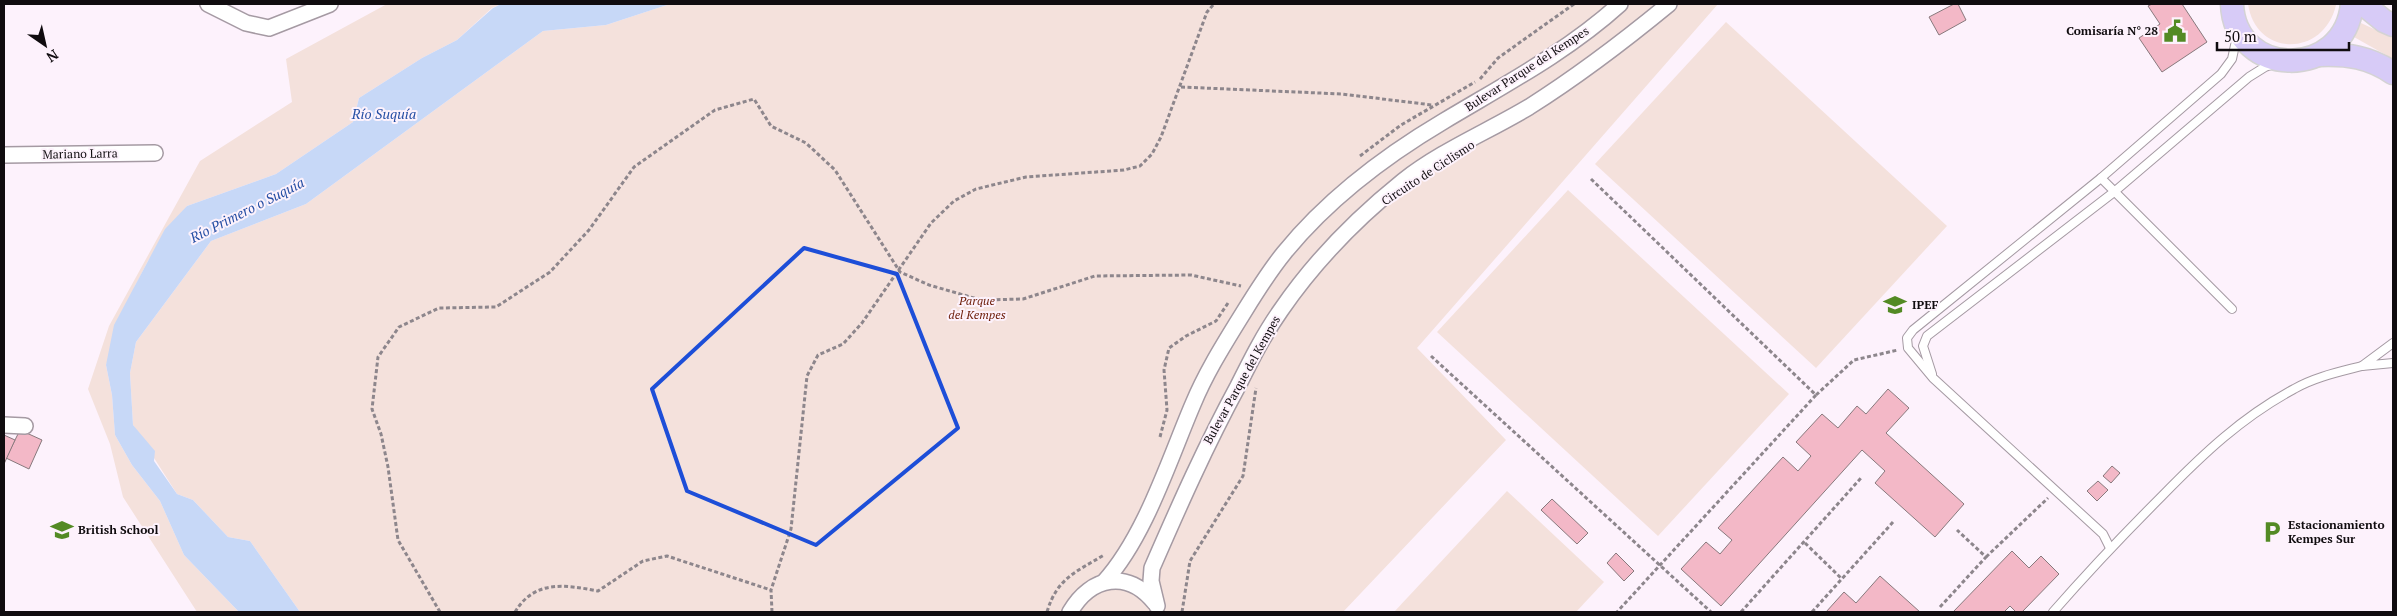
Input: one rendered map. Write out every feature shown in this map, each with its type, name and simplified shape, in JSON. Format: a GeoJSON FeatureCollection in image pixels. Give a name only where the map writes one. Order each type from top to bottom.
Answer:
{"type":"FeatureCollection","features":[{"type":"Feature","properties":{"kind":"main road"},"geometry":{"type":"LineString","coordinates":[[2232,12],[2245,39],[2262,54],[2284,61],[2308,60],[2320,55],[2339,39],[2346,29],[2352,4]]}},
{"type":"Feature","properties":{"kind":"main road"},"geometry":{"type":"LineString","coordinates":[[2363,4],[2384,21],[2393,25]]}},
{"type":"Feature","properties":{"kind":"main road"},"geometry":{"type":"LineString","coordinates":[[2320,55],[2342,54],[2361,57],[2393,74]]}},
{"type":"Feature","properties":{"kind":"street"},"geometry":{"type":"LineString","coordinates":[[208,4],[246,23],[269,28],[322,5]]}},
{"type":"Feature","properties":{"kind":"street","name":"Bulevar Parque del Kempes"},"geometry":{"type":"LineString","coordinates":[[1104,582],[1122,560],[1141,523],[1209,369],[1262,283],[1303,230],[1377,165],[1428,131],[1493,94],[1551,56],[1620,4]]}},
{"type":"Feature","properties":{"kind":"street","name":"Bulevar Parque del Kempes"},"geometry":{"type":"LineString","coordinates":[[1158,609],[1151,581],[1152,568],[1203,452],[1256,352],[1281,310],[1327,252],[1373,206],[1405,180],[1438,158],[1530,106],[1592,65],[1669,4]]}},
{"type":"Feature","properties":{"kind":"street","name":"Mariano Larra"},"geometry":{"type":"LineString","coordinates":[[4,155],[155,153]]}},
{"type":"Feature","properties":{"kind":"street"},"geometry":{"type":"LineString","coordinates":[[4,425],[25,426]]}},
{"type":"Feature","properties":{"kind":"street"},"geometry":{"type":"LineString","coordinates":[[1070,612],[1078,599],[1089,588],[1104,582],[1120,581],[1135,585],[1148,594],[1158,609]]}},
{"type":"Feature","properties":{"kind":"lane"},"geometry":{"type":"LineString","coordinates":[[2110,548],[2103,534],[1933,378],[1908,348],[1908,338],[1913,330],[2101,178],[2221,74],[2232,59],[2232,12]]}},
{"type":"Feature","properties":{"kind":"lane"},"geometry":{"type":"LineString","coordinates":[[1933,378],[1923,346],[1928,336],[2114,192],[2249,77],[2265,67],[2284,61]]}},
{"type":"Feature","properties":{"kind":"lane"},"geometry":{"type":"LineString","coordinates":[[2101,178],[2232,309]]}},
{"type":"Feature","properties":{"kind":"lane"},"geometry":{"type":"LineString","coordinates":[[2362,366],[2393,344]]}},
{"type":"Feature","properties":{"kind":"lane"},"geometry":{"type":"LineString","coordinates":[[2053,612],[2110,548],[2212,445],[2255,413],[2295,388],[2337,372],[2362,366],[2393,363]]}},
{"type":"Feature","properties":{"kind":"path"},"geometry":{"type":"LineString","coordinates":[[772,612],[770,590],[791,529],[807,376],[818,355],[843,344],[862,324],[900,272],[931,223],[954,202],[976,189],[1026,177],[1124,170],[1140,166],[1152,154],[1181,86],[1207,12],[1214,4]]}},
{"type":"Feature","properties":{"kind":"path"},"geometry":{"type":"LineString","coordinates":[[1181,86],[1342,94],[1433,106]]}},
{"type":"Feature","properties":{"kind":"path"},"geometry":{"type":"LineString","coordinates":[[440,612],[398,540],[388,467],[381,434],[372,409],[378,357],[399,327],[439,308],[496,307],[550,272],[590,230],[634,167],[715,110],[754,99],[771,126],[806,143],[835,170],[900,272],[929,285],[981,300],[1023,299],[1094,276],[1191,276],[1241,286]]}},
{"type":"Feature","properties":{"kind":"path"},"geometry":{"type":"LineString","coordinates":[[1591,179],[1816,395]]}},
{"type":"Feature","properties":{"kind":"path"},"geometry":{"type":"LineString","coordinates":[[1617,612],[1816,395],[1854,360],[1908,348]]}},
{"type":"Feature","properties":{"kind":"path"},"geometry":{"type":"LineString","coordinates":[[1431,356],[1710,612]]}},
{"type":"Feature","properties":{"kind":"path"},"geometry":{"type":"LineString","coordinates":[[1182,612],[1190,561],[1243,476],[1256,385]]}},
{"type":"Feature","properties":{"kind":"path"},"geometry":{"type":"LineString","coordinates":[[1741,612],[1805,543],[1861,478]]}},
{"type":"Feature","properties":{"kind":"path"},"geometry":{"type":"LineString","coordinates":[[1940,606],[1986,557],[2055,490]]}},
{"type":"Feature","properties":{"kind":"path"},"geometry":{"type":"LineString","coordinates":[[1812,612],[1894,521]]}},
{"type":"Feature","properties":{"kind":"path"},"geometry":{"type":"LineString","coordinates":[[1957,530],[1986,557]]}},
{"type":"Feature","properties":{"kind":"path"},"geometry":{"type":"LineString","coordinates":[[1805,543],[1842,579]]}},
{"type":"Feature","properties":{"kind":"path"},"geometry":{"type":"LineString","coordinates":[[1047,612],[1054,593],[1068,575],[1104,554],[1110,548]]}},
{"type":"Feature","properties":{"kind":"path"},"geometry":{"type":"LineString","coordinates":[[515,612],[521,603],[549,585],[598,591],[643,561],[667,556],[770,590]]}},
{"type":"Feature","properties":{"kind":"highlighted area"},"geometry":{"type":"Polygon","coordinates":[[[804,248],[897,274],[958,428],[816,545],[687,491],[652,389],[804,248]]]}},
{"type":"Feature","properties":{"kind":"green space"},"geometry":{"type":"Polygon","coordinates":[[[387,4],[501,4],[492,8],[457,40],[422,58],[359,98],[353,122],[276,174],[187,206],[148,261],[135,286],[106,365],[112,395],[115,435],[132,465],[160,501],[184,555],[239,612],[197,612],[123,497],[110,444],[88,389],[109,326],[200,161],[292,102],[286,59],[387,4]]]}},
{"type":"Feature","properties":{"kind":"green space","name":"Parque del Kempes"},"geometry":{"type":"Polygon","coordinates":[[[670,4],[1718,4],[1417,348],[1506,440],[1343,612],[300,612],[250,541],[228,537],[193,500],[177,494],[133,425],[130,373],[136,342],[211,241],[306,204],[543,31],[606,25],[670,4]]]}},
{"type":"Feature","properties":{"kind":"green space"},"geometry":{"type":"Polygon","coordinates":[[[2248,4],[2336,5],[2329,22],[2318,34],[2305,42],[2290,44],[2276,42],[2263,34],[2254,22],[2248,4]]]}},
{"type":"Feature","properties":{"kind":"green space"},"geometry":{"type":"Polygon","coordinates":[[[1726,22],[1947,226],[1816,368],[1595,164],[1726,22]]]}},
{"type":"Feature","properties":{"kind":"green space"},"geometry":{"type":"Polygon","coordinates":[[[2361,23],[2393,38],[2393,59],[2354,37],[2361,23]]]}},
{"type":"Feature","properties":{"kind":"green space"},"geometry":{"type":"Polygon","coordinates":[[[1568,190],[1789,394],[1658,536],[1437,332],[1568,190]]]}},
{"type":"Feature","properties":{"kind":"green space"},"geometry":{"type":"Polygon","coordinates":[[[1507,491],[1604,582],[1576,612],[1394,612],[1507,491]]]}},
{"type":"Feature","properties":{"kind":"water","name":"Río Suquía"},"geometry":{"type":"Polygon","coordinates":[[[501,4],[670,4],[606,25],[543,31],[306,204],[211,241],[136,342],[130,373],[133,425],[155,451],[154,461],[177,494],[193,500],[228,537],[250,541],[300,612],[239,612],[184,555],[160,501],[132,465],[115,435],[112,395],[106,365],[114,325],[165,229],[187,206],[276,174],[353,122],[359,98],[422,58],[457,40],[493,8],[501,4]]]}},
{"type":"Feature","properties":{"kind":"building"},"geometry":{"type":"Polygon","coordinates":[[[1954,4],[1958,4],[1966,20],[1939,35],[1929,17],[1954,4]]]}},
{"type":"Feature","properties":{"kind":"building","name":"Comisaría N° 28"},"geometry":{"type":"Polygon","coordinates":[[[2152,4],[2182,4],[2207,42],[2162,72],[2139,38],[2160,24],[2148,6],[2152,4]]]}},
{"type":"Feature","properties":{"kind":"building"},"geometry":{"type":"Polygon","coordinates":[[[1888,389],[1909,408],[1886,433],[1964,504],[1935,537],[1875,483],[1885,471],[1862,450],[1721,606],[1681,569],[1706,542],[1720,554],[1732,540],[1718,528],[1783,457],[1798,471],[1811,456],[1796,442],[1822,414],[1838,428],[1857,406],[1866,414],[1888,389]]]}},
{"type":"Feature","properties":{"kind":"building"},"geometry":{"type":"Polygon","coordinates":[[[20,430],[42,440],[29,469],[6,458],[20,430]]]}},
{"type":"Feature","properties":{"kind":"building"},"geometry":{"type":"Polygon","coordinates":[[[4,435],[15,440],[4,464],[4,435]]]}},
{"type":"Feature","properties":{"kind":"building"},"geometry":{"type":"Polygon","coordinates":[[[2112,466],[2120,473],[2111,483],[2103,476],[2112,466]]]}},
{"type":"Feature","properties":{"kind":"building"},"geometry":{"type":"Polygon","coordinates":[[[2098,481],[2108,490],[2097,501],[2087,491],[2098,481]]]}},
{"type":"Feature","properties":{"kind":"building"},"geometry":{"type":"Polygon","coordinates":[[[1552,499],[1588,533],[1577,544],[1541,510],[1552,499]]]}},
{"type":"Feature","properties":{"kind":"building"},"geometry":{"type":"Polygon","coordinates":[[[2012,551],[2029,568],[2041,556],[2059,574],[2022,612],[2016,612],[2010,606],[2004,612],[1953,612],[2012,551]]]}},
{"type":"Feature","properties":{"kind":"building"},"geometry":{"type":"Polygon","coordinates":[[[1616,553],[1634,571],[1624,581],[1607,563],[1616,553]]]}},
{"type":"Feature","properties":{"kind":"building"},"geometry":{"type":"Polygon","coordinates":[[[1880,576],[1920,612],[1826,612],[1844,592],[1856,603],[1880,576]]]}},
{"type":"Feature","properties":{"kind":"place","name":"Comisaría N° 28"},"geometry":{"type":"Point","coordinates":[2175,31]}},
{"type":"Feature","properties":{"kind":"place","name":"IPEF"},"geometry":{"type":"Point","coordinates":[1895,305]}},
{"type":"Feature","properties":{"kind":"place","name":"British School"},"geometry":{"type":"Point","coordinates":[62,530]}},
{"type":"Feature","properties":{"kind":"place","name":"Estacionamiento Kempes Sur"},"geometry":{"type":"Point","coordinates":[2272,532]}},
{"type":"Feature","properties":{"kind":"water label","name":"Río Primero o Suquía"},"geometry":{"type":"Point","coordinates":[247,210]}}]}
